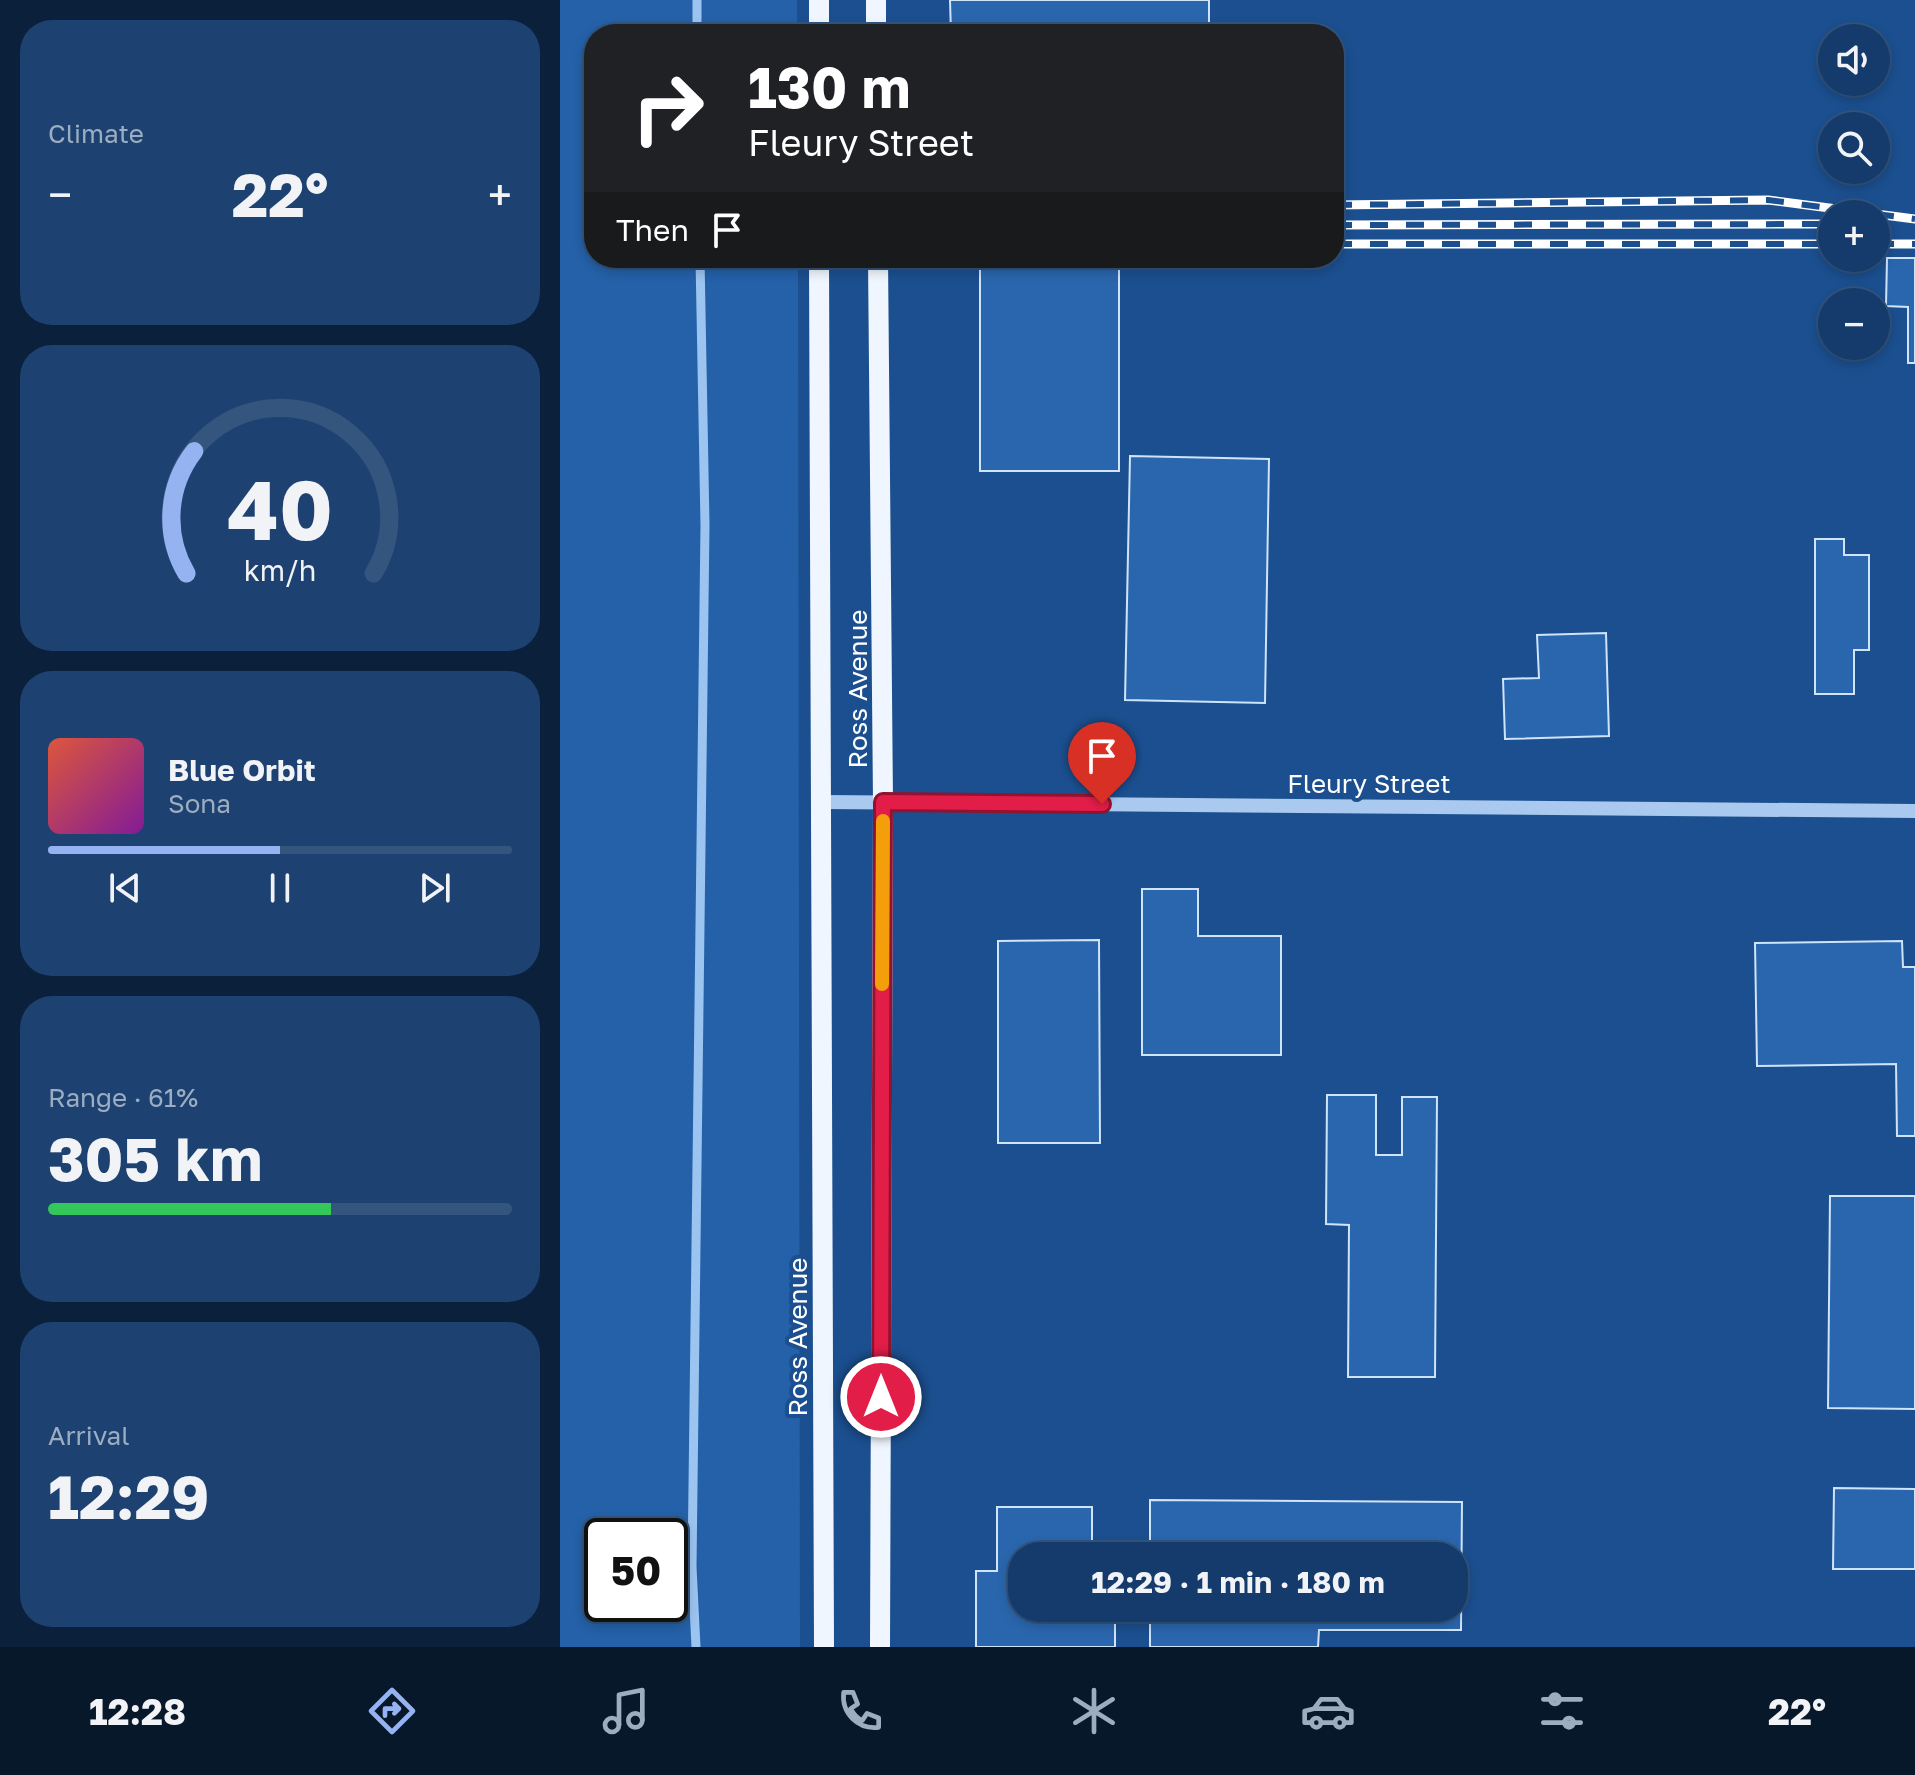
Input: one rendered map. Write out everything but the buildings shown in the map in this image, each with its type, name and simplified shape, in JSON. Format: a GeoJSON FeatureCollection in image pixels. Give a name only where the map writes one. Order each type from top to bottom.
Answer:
{"type":"FeatureCollection","features":[{"type":"Feature","properties":{"kind":"main road"},"geometry":{"type":"LineString","coordinates":[[819,0],[819,24]]}},
{"type":"Feature","properties":{"kind":"main road"},"geometry":{"type":"LineString","coordinates":[[876,0],[876,24]]}},
{"type":"Feature","properties":{"kind":"main road","name":"Ross Avenue"},"geometry":{"type":"LineString","coordinates":[[819,268],[824,1647]]}},
{"type":"Feature","properties":{"kind":"main road","name":"Ross Avenue"},"geometry":{"type":"LineString","coordinates":[[878,268],[883,802],[880,1647]]}},
{"type":"Feature","properties":{"kind":"street","name":"Fleury Street"},"geometry":{"type":"LineString","coordinates":[[822,802],[1915,811]]}},
{"type":"Feature","properties":{"kind":"shaded area"},"geometry":{"type":"Polygon","coordinates":[[[560,0],[797,0],[797,24],[584,24],[584,268],[798,268],[800,1647],[560,1647],[560,0]]]}},
{"type":"Feature","properties":{"kind":"waterway"},"geometry":{"type":"LineString","coordinates":[[697,0],[697,24]]}},
{"type":"Feature","properties":{"kind":"waterway"},"geometry":{"type":"LineString","coordinates":[[696,1647],[692,1567],[705,525],[700,268]]}},
{"type":"Feature","properties":{"kind":"railway"},"geometry":{"type":"LineString","coordinates":[[1344,205],[1768,200],[1818,207]]}},
{"type":"Feature","properties":{"kind":"railway"},"geometry":{"type":"LineString","coordinates":[[1890,216],[1915,219]]}},
{"type":"Feature","properties":{"kind":"railway"},"geometry":{"type":"LineString","coordinates":[[1344,225],[1818,224]]}},
{"type":"Feature","properties":{"kind":"railway"},"geometry":{"type":"LineString","coordinates":[[1344,244],[1818,244]]}},
{"type":"Feature","properties":{"kind":"railway"},"geometry":{"type":"LineString","coordinates":[[1890,244],[1915,244]]}},
{"type":"Feature","properties":{"kind":"slow traffic"},"geometry":{"type":"LineString","coordinates":[[882,984],[883,821]]}},
{"type":"Feature","properties":{"kind":"route"},"geometry":{"type":"LineString","coordinates":[[881,1397],[883,802],[1102,804]]}}]}
